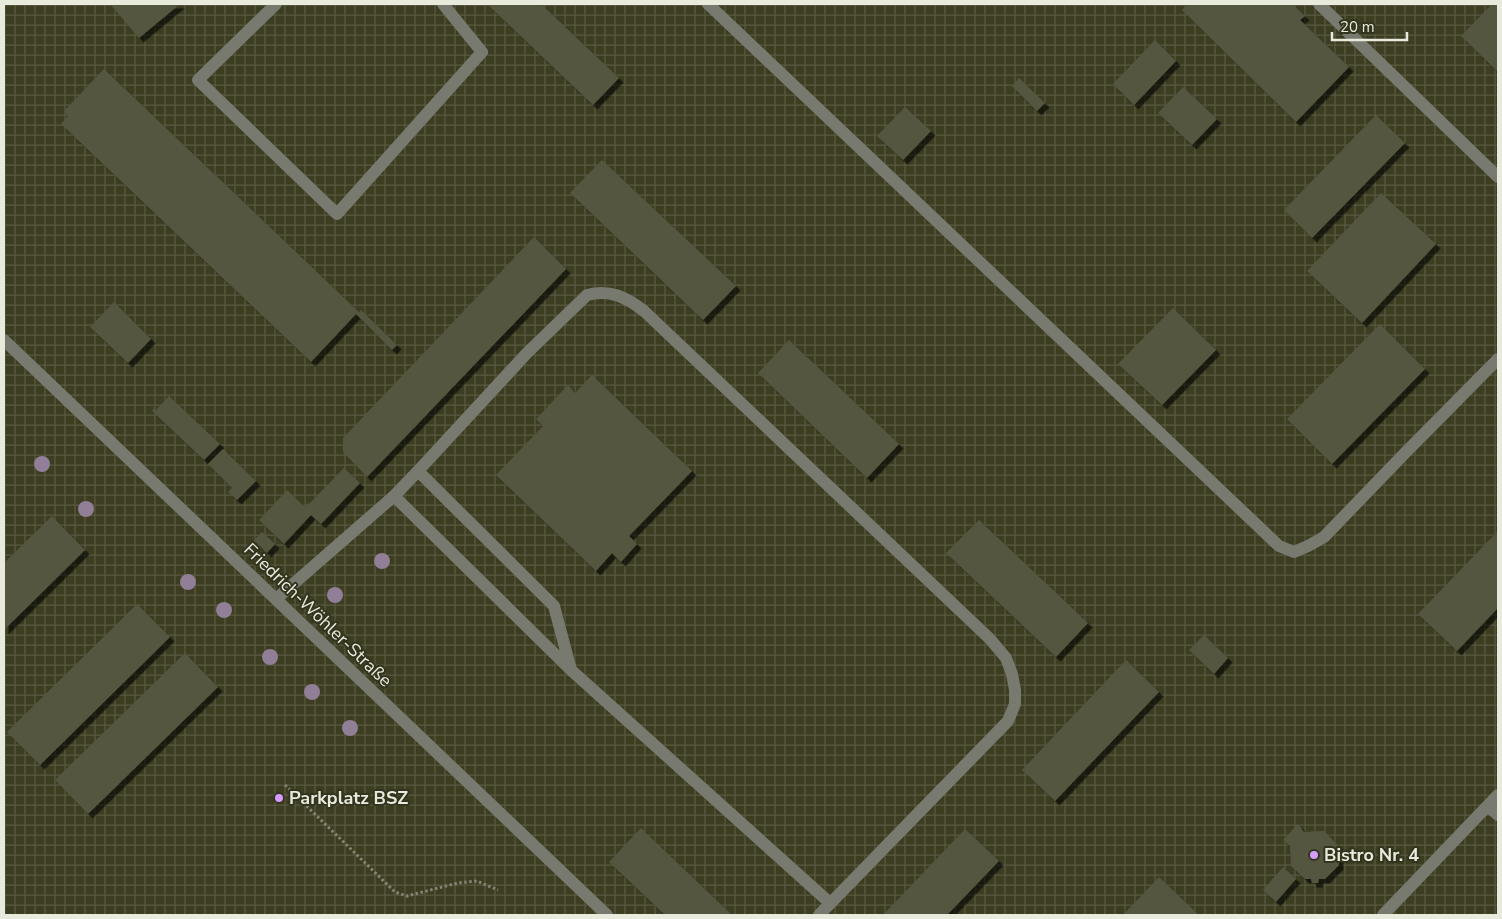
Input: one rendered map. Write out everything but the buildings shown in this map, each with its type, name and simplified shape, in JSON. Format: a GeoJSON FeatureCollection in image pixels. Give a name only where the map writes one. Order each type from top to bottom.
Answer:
{"type":"FeatureCollection","features":[{"type":"Feature","properties":{"kind":"street"},"geometry":{"type":"LineString","coordinates":[[276,4],[198,80],[337,214],[482,52],[443,4]]}},
{"type":"Feature","properties":{"kind":"street"},"geometry":{"type":"LineString","coordinates":[[708,4],[1279,546],[1294,552],[1324,537],[1405,452],[1498,360]]}},
{"type":"Feature","properties":{"kind":"street"},"geometry":{"type":"LineString","coordinates":[[1319,4],[1498,177]]}},
{"type":"Feature","properties":{"kind":"street"},"geometry":{"type":"LineString","coordinates":[[276,599],[394,496],[527,353],[587,295],[613,293],[629,299],[644,311],[990,640],[1006,658],[1012,674],[1015,704],[1008,721],[819,915]]}},
{"type":"Feature","properties":{"kind":"street","name":"Friedrich-Wöhler-Straße"},"geometry":{"type":"LineString","coordinates":[[4,340],[607,915]]}},
{"type":"Feature","properties":{"kind":"street"},"geometry":{"type":"LineString","coordinates":[[418,471],[554,606],[571,670]]}},
{"type":"Feature","properties":{"kind":"street"},"geometry":{"type":"LineString","coordinates":[[394,496],[571,670],[830,903]]}},
{"type":"Feature","properties":{"kind":"street"},"geometry":{"type":"LineString","coordinates":[[1383,915],[1498,795]]}},
{"type":"Feature","properties":{"kind":"street"},"geometry":{"type":"LineString","coordinates":[[1488,806],[1498,815]]}},
{"type":"Feature","properties":{"kind":"path"},"geometry":{"type":"LineString","coordinates":[[285,785],[395,892],[407,896],[458,883],[477,881],[498,890]]}},
{"type":"Feature","properties":{"kind":"shaded area"},"geometry":{"type":"Polygon","coordinates":[[[4,4],[1498,4],[1498,915],[4,915],[4,4]]]}},
{"type":"Feature","properties":{"kind":"place","name":"Parkplatz BSZ"},"geometry":{"type":"Point","coordinates":[279,798]}},
{"type":"Feature","properties":{"kind":"place","name":"Bistro Nr. 4"},"geometry":{"type":"Point","coordinates":[1314,855]}}]}
